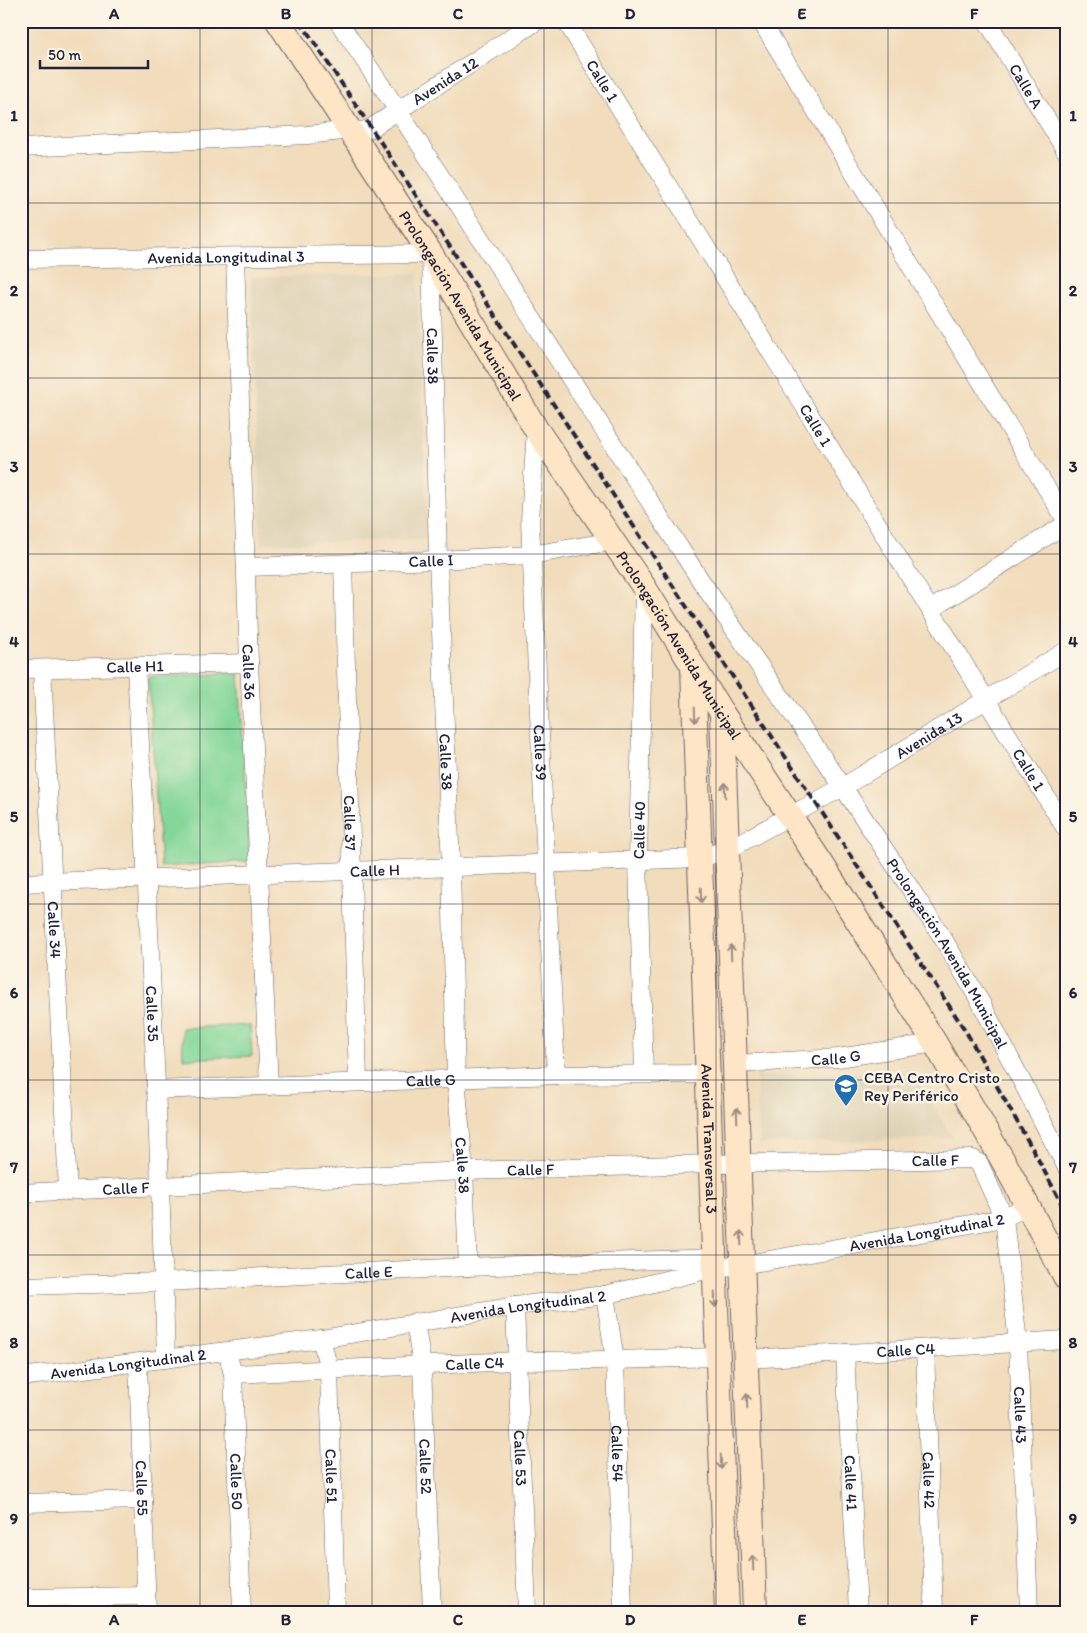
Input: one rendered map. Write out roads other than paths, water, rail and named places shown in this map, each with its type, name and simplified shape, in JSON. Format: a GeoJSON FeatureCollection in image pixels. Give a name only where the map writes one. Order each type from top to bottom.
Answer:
{"type":"FeatureCollection","features":[{"type":"Feature","properties":{"kind":"street","name":"Prolongación Avenida Municipal"},"geometry":{"type":"LineString","coordinates":[[278,21],[431,254],[536,430],[644,587],[722,713],[790,815],[935,1043],[1028,1205],[1066,1278]]}},
{"type":"Feature","properties":{"kind":"street","name":"Prolongación Avenida Municipal"},"geometry":{"type":"LineString","coordinates":[[338,21],[397,109],[701,581],[843,787],[941,936],[981,1003],[1066,1166]]}},
{"type":"Feature","properties":{"kind":"street","name":"Avenida 12"},"geometry":{"type":"LineString","coordinates":[[21,148],[307,135],[350,130],[363,131],[371,128],[397,109],[536,21]]}},
{"type":"Feature","properties":{"kind":"street","name":"Calle 1"},"geometry":{"type":"LineString","coordinates":[[566,21],[1066,829]]}},
{"type":"Feature","properties":{"kind":"street"},"geometry":{"type":"LineString","coordinates":[[761,21],[1066,520]]}},
{"type":"Feature","properties":{"kind":"street","name":"Calle A"},"geometry":{"type":"LineString","coordinates":[[987,21],[1066,151]]}},
{"type":"Feature","properties":{"kind":"street","name":"Avenida Longitudinal 3"},"geometry":{"type":"LineString","coordinates":[[21,260],[431,254]]}},
{"type":"Feature","properties":{"kind":"street","name":"Calle 38"},"geometry":{"type":"LineString","coordinates":[[431,254],[438,560],[451,867],[456,1078],[464,1171],[468,1266]]}},
{"type":"Feature","properties":{"kind":"street","name":"Calle 36"},"geometry":{"type":"LineString","coordinates":[[235,257],[249,663],[270,1086]]}},
{"type":"Feature","properties":{"kind":"street","name":"Calle 39"},"geometry":{"type":"LineString","coordinates":[[536,430],[530,521],[531,555],[556,1075]]}},
{"type":"Feature","properties":{"kind":"street"},"geometry":{"type":"LineString","coordinates":[[930,609],[1066,524]]}},
{"type":"Feature","properties":{"kind":"street","name":"Calle I"},"geometry":{"type":"LineString","coordinates":[[246,567],[531,555],[613,541]]}},
{"type":"Feature","properties":{"kind":"street","name":"Calle 37"},"geometry":{"type":"LineString","coordinates":[[343,564],[358,1081]]}},
{"type":"Feature","properties":{"kind":"street","name":"Calle 40"},"geometry":{"type":"LineString","coordinates":[[644,587],[638,860],[644,1074]]}},
{"type":"Feature","properties":{"kind":"street","name":"Avenida 13"},"geometry":{"type":"LineString","coordinates":[[727,850],[843,787],[1066,651]]}},
{"type":"Feature","properties":{"kind":"street","name":"Calle H1"},"geometry":{"type":"LineString","coordinates":[[21,670],[249,663]]}},
{"type":"Feature","properties":{"kind":"street","name":"Calle 35"},"geometry":{"type":"LineString","coordinates":[[136,666],[153,1000],[166,1359]]}},
{"type":"Feature","properties":{"kind":"street","name":"Avenida Transversal 3"},"geometry":{"type":"LineString","coordinates":[[693,666],[727,1612]]}},
{"type":"Feature","properties":{"kind":"street","name":"Calle 34"},"geometry":{"type":"LineString","coordinates":[[42,668],[68,1191]]}},
{"type":"Feature","properties":{"kind":"street","name":"Avenida Transversal 3"},"geometry":{"type":"LineString","coordinates":[[722,713],[755,1612]]}},
{"type":"Feature","properties":{"kind":"street","name":"Calle H"},"geometry":{"type":"LineString","coordinates":[[21,882],[700,858],[727,850]]}},
{"type":"Feature","properties":{"kind":"street","name":"Calle G"},"geometry":{"type":"LineString","coordinates":[[735,1064],[838,1058],[935,1043]]}},
{"type":"Feature","properties":{"kind":"street","name":"Calle G"},"geometry":{"type":"LineString","coordinates":[[155,1090],[556,1075],[707,1074]]}},
{"type":"Feature","properties":{"kind":"street","name":"Calle F"},"geometry":{"type":"LineString","coordinates":[[21,1193],[464,1171],[711,1164],[973,1160],[979,1163],[1004,1218]]}},
{"type":"Feature","properties":{"kind":"street","name":"Avenida Longitudinal 2"},"geometry":{"type":"LineString","coordinates":[[21,1377],[321,1339],[515,1306],[605,1295],[714,1263],[742,1265],[1004,1218],[1028,1205]]}},
{"type":"Feature","properties":{"kind":"street","name":"Calle 43"},"geometry":{"type":"LineString","coordinates":[[1004,1218],[1018,1343],[1029,1612]]}},
{"type":"Feature","properties":{"kind":"street","name":"Calle E"},"geometry":{"type":"LineString","coordinates":[[21,1286],[164,1282],[468,1266],[714,1263]]}},
{"type":"Feature","properties":{"kind":"street","name":"Calle 54"},"geometry":{"type":"LineString","coordinates":[[605,1295],[615,1360],[623,1612]]}},
{"type":"Feature","properties":{"kind":"street","name":"Calle 53"},"geometry":{"type":"LineString","coordinates":[[515,1306],[528,1612]]}},
{"type":"Feature","properties":{"kind":"street","name":"Calle 52"},"geometry":{"type":"LineString","coordinates":[[415,1322],[422,1365],[432,1612]]}},
{"type":"Feature","properties":{"kind":"street","name":"Calle 51"},"geometry":{"type":"LineString","coordinates":[[321,1339],[329,1369],[336,1612]]}},
{"type":"Feature","properties":{"kind":"street","name":"Calle C4"},"geometry":{"type":"LineString","coordinates":[[746,1359],[1066,1340]]}},
{"type":"Feature","properties":{"kind":"street","name":"Calle 42"},"geometry":{"type":"LineString","coordinates":[[924,1348],[934,1612]]}},
{"type":"Feature","properties":{"kind":"street","name":"Calle 50"},"geometry":{"type":"LineString","coordinates":[[227,1352],[233,1374],[242,1612]]}},
{"type":"Feature","properties":{"kind":"street","name":"Calle 41"},"geometry":{"type":"LineString","coordinates":[[845,1353],[858,1612]]}},
{"type":"Feature","properties":{"kind":"street","name":"Calle C4"},"geometry":{"type":"LineString","coordinates":[[233,1374],[517,1361],[718,1357]]}},
{"type":"Feature","properties":{"kind":"street","name":"Calle 55"},"geometry":{"type":"LineString","coordinates":[[138,1363],[146,1604]]}},
{"type":"Feature","properties":{"kind":"street"},"geometry":{"type":"LineString","coordinates":[[21,1503],[143,1500]]}},
{"type":"Feature","properties":{"kind":"street"},"geometry":{"type":"LineString","coordinates":[[21,1598],[146,1604]]}},
{"type":"Feature","properties":{"kind":"railway"},"geometry":{"type":"LineString","coordinates":[[300,21],[965,1030],[1066,1212]]}},
{"type":"Feature","properties":{"kind":"place","name":"CEBA Centro Cristo Rey Periférico"},"geometry":{"type":"Point","coordinates":[846,1107]}}]}
